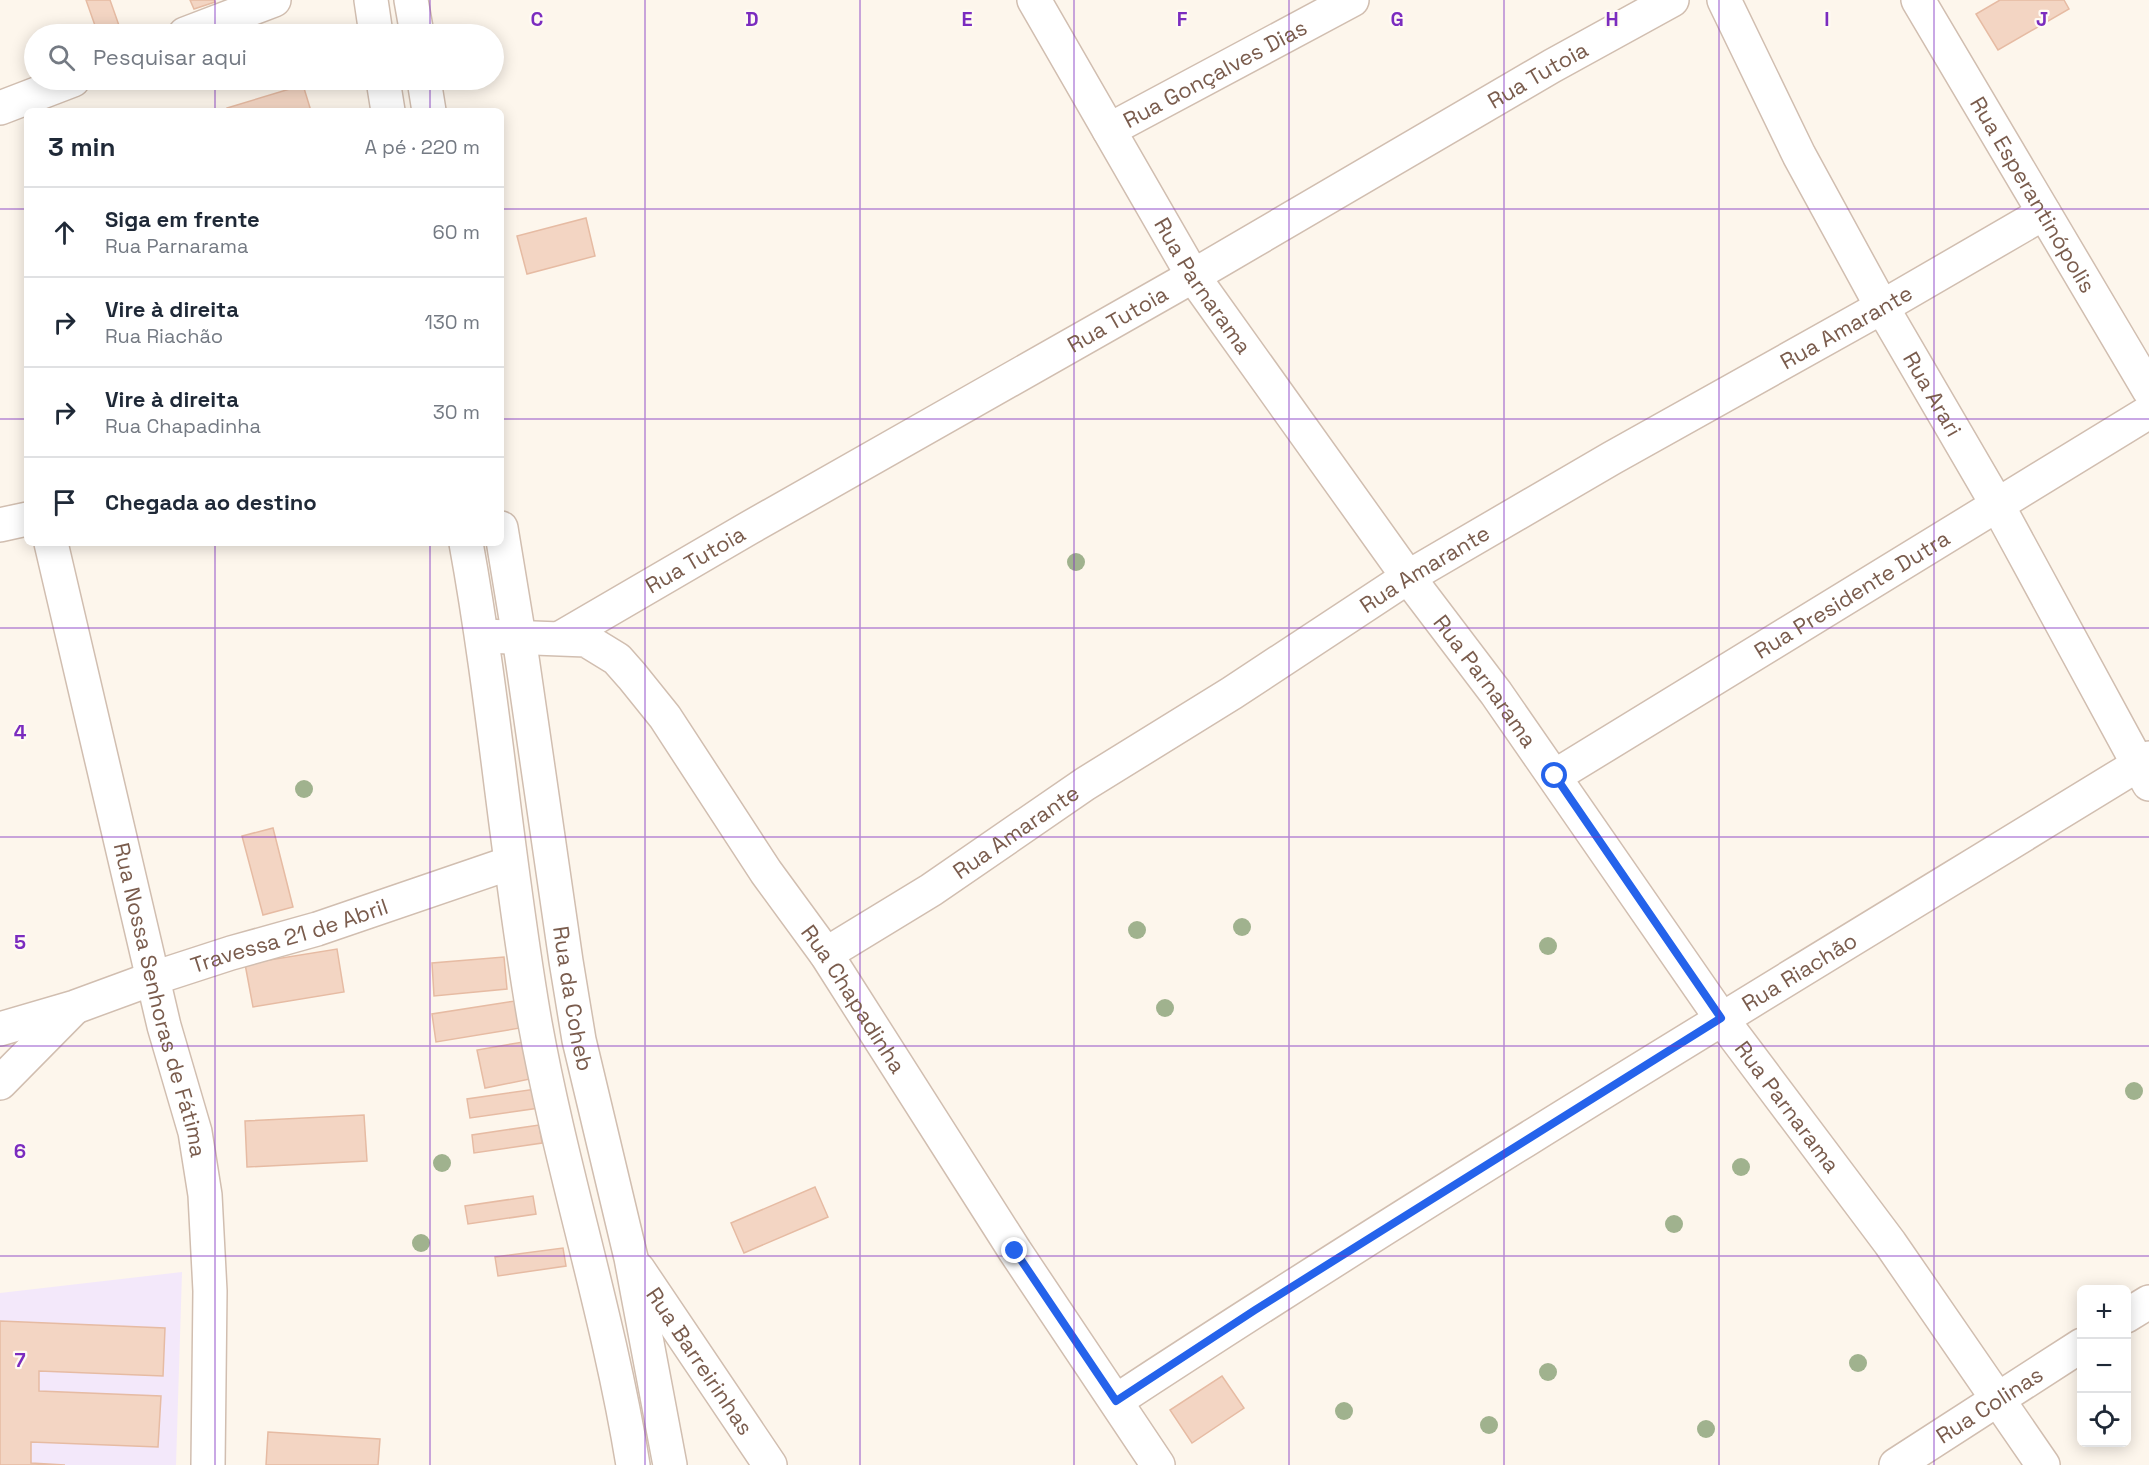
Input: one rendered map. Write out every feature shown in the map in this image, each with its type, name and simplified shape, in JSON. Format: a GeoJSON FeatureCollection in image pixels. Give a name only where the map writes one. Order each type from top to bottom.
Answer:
{"type":"FeatureCollection","features":[{"type":"Feature","properties":{"kind":"street"},"geometry":{"type":"LineString","coordinates":[[211,24],[274,0]]}},
{"type":"Feature","properties":{"kind":"street"},"geometry":{"type":"LineString","coordinates":[[371,0],[375,24]]}},
{"type":"Feature","properties":{"kind":"street"},"geometry":{"type":"LineString","coordinates":[[411,0],[415,24]]}},
{"type":"Feature","properties":{"kind":"street","name":"Rua Parnarama"},"geometry":{"type":"LineString","coordinates":[[1034,0],[1193,276],[1408,577],[1496,693],[1721,1018],[1890,1243],[2043,1465]]}},
{"type":"Feature","properties":{"kind":"street","name":"Rua Gonçalves Dias"},"geometry":{"type":"LineString","coordinates":[[1109,130],[1352,0]]}},
{"type":"Feature","properties":{"kind":"street","name":"Rua Tutoia"},"geometry":{"type":"LineString","coordinates":[[562,638],[749,528],[1193,276],[1552,66],[1672,0]]}},
{"type":"Feature","properties":{"kind":"street","name":"Rua Arari"},"geometry":{"type":"LineString","coordinates":[[1724,0],[1799,155],[1882,307],[1998,506],[2145,769]]}},
{"type":"Feature","properties":{"kind":"street","name":"Rua Esperantinópolis"},"geometry":{"type":"LineString","coordinates":[[1918,0],[2149,390]]}},
{"type":"Feature","properties":{"kind":"street"},"geometry":{"type":"LineString","coordinates":[[0,108],[47,90]]}},
{"type":"Feature","properties":{"kind":"street"},"geometry":{"type":"LineString","coordinates":[[385,90],[388,108]]}},
{"type":"Feature","properties":{"kind":"street"},"geometry":{"type":"LineString","coordinates":[[426,90],[429,108]]}},
{"type":"Feature","properties":{"kind":"street","name":"Rua Amarante"},"geometry":{"type":"LineString","coordinates":[[826,954],[931,890],[1085,784],[1232,693],[1408,577],[2043,213]]}},
{"type":"Feature","properties":{"kind":"street","name":"Rua Presidente Dutra"},"geometry":{"type":"LineString","coordinates":[[1555,776],[2149,412]]}},
{"type":"Feature","properties":{"kind":"street"},"geometry":{"type":"LineString","coordinates":[[0,525],[24,520]]}},
{"type":"Feature","properties":{"kind":"street","name":"Rua Nossa Senhoras de Fátima"},"geometry":{"type":"LineString","coordinates":[[52,546],[164,1026],[195,1132],[205,1195],[210,1291],[208,1465]]}},
{"type":"Feature","properties":{"kind":"street","name":"Rua da Coheb"},"geometry":{"type":"LineString","coordinates":[[467,546],[482,636],[510,863],[535,1023],[552,1108],[622,1399],[633,1465]]}},
{"type":"Feature","properties":{"kind":"street","name":"Rua da Coheb"},"geometry":{"type":"LineString","coordinates":[[504,546],[579,1040],[630,1258],[670,1465]]}},
{"type":"Feature","properties":{"kind":"street","name":"Rua Chapadinha"},"geometry":{"type":"LineString","coordinates":[[482,636],[586,640],[617,659],[632,676],[665,717],[766,872],[826,954],[1015,1251],[1158,1465]]}},
{"type":"Feature","properties":{"kind":"street","name":"Rua Riachão"},"geometry":{"type":"LineString","coordinates":[[1116,1401],[1275,1297],[1721,1018],[2145,769]]}},
{"type":"Feature","properties":{"kind":"street","name":"Travessa 21 de Abril"},"geometry":{"type":"LineString","coordinates":[[0,1029],[75,1007],[231,953],[317,929],[510,863]]}},
{"type":"Feature","properties":{"kind":"street"},"geometry":{"type":"LineString","coordinates":[[0,1083],[75,1007]]}},
{"type":"Feature","properties":{"kind":"street","name":"Rua Barreirinhas"},"geometry":{"type":"LineString","coordinates":[[630,1258],[770,1465]]}},
{"type":"Feature","properties":{"kind":"street"},"geometry":{"type":"LineString","coordinates":[[2131,1313],[2149,1302]]}},
{"type":"Feature","properties":{"kind":"street","name":"Rua Colinas"},"geometry":{"type":"LineString","coordinates":[[1896,1465],[2077,1348]]}},
{"type":"Feature","properties":{"kind":"shaded area"},"geometry":{"type":"Polygon","coordinates":[[[182,1272],[176,1465],[0,1465],[0,1293],[182,1272]]]}},
{"type":"Feature","properties":{"kind":"building"},"geometry":{"type":"Polygon","coordinates":[[[86,0],[110,0],[118,24],[94,24],[86,0]]]}},
{"type":"Feature","properties":{"kind":"building"},"geometry":{"type":"Polygon","coordinates":[[[190,0],[214,0],[215,2],[194,9],[190,0]]]}},
{"type":"Feature","properties":{"kind":"building"},"geometry":{"type":"Polygon","coordinates":[[[2000,0],[2064,0],[2069,9],[1998,50],[1976,14],[2000,0]]]}},
{"type":"Feature","properties":{"kind":"building"},"geometry":{"type":"Polygon","coordinates":[[[286,90],[305,90],[310,108],[227,108],[286,90]]]}},
{"type":"Feature","properties":{"kind":"building"},"geometry":{"type":"Polygon","coordinates":[[[586,218],[595,256],[527,274],[517,236],[586,218]]]}},
{"type":"Feature","properties":{"kind":"building"},"geometry":{"type":"Polygon","coordinates":[[[273,828],[293,907],[263,915],[242,836],[273,828]]]}},
{"type":"Feature","properties":{"kind":"building"},"geometry":{"type":"Polygon","coordinates":[[[337,949],[344,992],[253,1007],[245,964],[337,949]]]}},
{"type":"Feature","properties":{"kind":"building"},"geometry":{"type":"Polygon","coordinates":[[[504,957],[507,989],[434,996],[432,963],[504,957]]]}},
{"type":"Feature","properties":{"kind":"building"},"geometry":{"type":"Polygon","coordinates":[[[515,1001],[520,1028],[436,1042],[432,1014],[515,1001]]]}},
{"type":"Feature","properties":{"kind":"building"},"geometry":{"type":"Polygon","coordinates":[[[523,1042],[530,1079],[485,1088],[477,1050],[523,1042]]]}},
{"type":"Feature","properties":{"kind":"building"},"geometry":{"type":"Polygon","coordinates":[[[536,1089],[539,1108],[470,1118],[467,1099],[536,1089]]]}},
{"type":"Feature","properties":{"kind":"building"},"geometry":{"type":"Polygon","coordinates":[[[364,1115],[367,1161],[247,1167],[245,1121],[364,1115]]]}},
{"type":"Feature","properties":{"kind":"building"},"geometry":{"type":"Polygon","coordinates":[[[539,1125],[542,1143],[474,1153],[472,1135],[539,1125]]]}},
{"type":"Feature","properties":{"kind":"building"},"geometry":{"type":"Polygon","coordinates":[[[815,1187],[828,1217],[744,1253],[731,1223],[815,1187]]]}},
{"type":"Feature","properties":{"kind":"building"},"geometry":{"type":"Polygon","coordinates":[[[533,1196],[536,1214],[468,1224],[465,1206],[533,1196]]]}},
{"type":"Feature","properties":{"kind":"building"},"geometry":{"type":"Polygon","coordinates":[[[563,1248],[566,1266],[498,1276],[495,1257],[563,1248]]]}},
{"type":"Feature","properties":{"kind":"building"},"geometry":{"type":"Polygon","coordinates":[[[0,1321],[165,1328],[163,1376],[39,1371],[39,1391],[161,1396],[158,1447],[31,1442],[31,1463],[65,1465],[0,1465],[0,1321]]]}},
{"type":"Feature","properties":{"kind":"building"},"geometry":{"type":"Polygon","coordinates":[[[1222,1376],[1244,1408],[1192,1443],[1170,1410],[1222,1376]]]}},
{"type":"Feature","properties":{"kind":"building"},"geometry":{"type":"Polygon","coordinates":[[[268,1432],[380,1439],[378,1465],[266,1465],[268,1432]]]}},
{"type":"Feature","properties":{"kind":"route"},"geometry":{"type":"LineString","coordinates":[[1015,1251],[1116,1401],[1255,1310],[1721,1018],[1555,776]]}}]}
